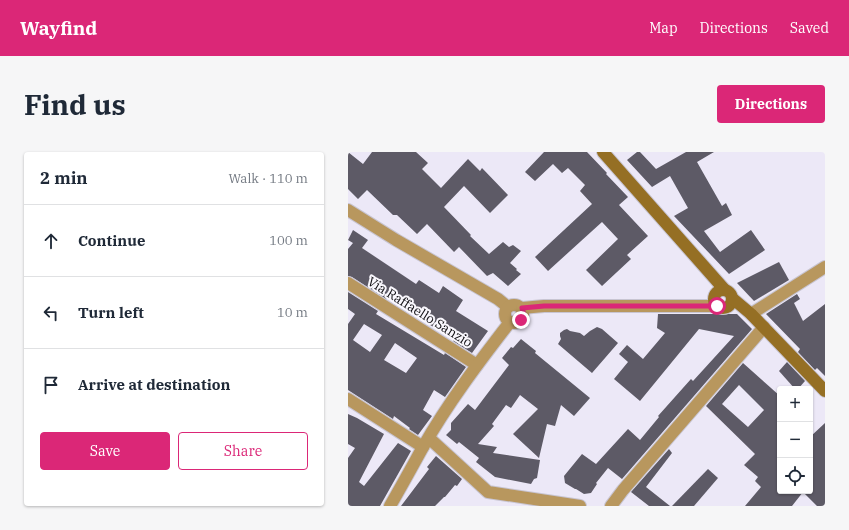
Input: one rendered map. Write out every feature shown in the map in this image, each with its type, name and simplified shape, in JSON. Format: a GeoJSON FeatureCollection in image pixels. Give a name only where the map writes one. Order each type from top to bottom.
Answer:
{"type":"FeatureCollection","features":[{"type":"Feature","properties":{"kind":"street"},"geometry":{"type":"LineString","coordinates":[[603,152],[728,294],[751,314],[825,391]]}},
{"type":"Feature","properties":{"kind":"street"},"geometry":{"type":"LineString","coordinates":[[348,210],[508,306]]}},
{"type":"Feature","properties":{"kind":"street"},"geometry":{"type":"LineString","coordinates":[[751,314],[825,267]]}},
{"type":"Feature","properties":{"kind":"street","name":"Via Raffaello Sanzio"},"geometry":{"type":"LineString","coordinates":[[348,283],[477,365]]}},
{"type":"Feature","properties":{"kind":"street"},"geometry":{"type":"LineString","coordinates":[[522,308],[524,315],[521,320],[516,323],[510,322],[505,315],[505,312],[508,306],[514,304],[522,308],[544,306],[717,306],[713,299],[716,292],[720,290],[728,294]]}},
{"type":"Feature","properties":{"kind":"street"},"geometry":{"type":"LineString","coordinates":[[390,506],[426,443],[452,402],[477,365],[510,322]]}},
{"type":"Feature","properties":{"kind":"street"},"geometry":{"type":"LineString","coordinates":[[611,506],[628,484],[764,327]]}},
{"type":"Feature","properties":{"kind":"street"},"geometry":{"type":"LineString","coordinates":[[348,399],[426,443],[488,492],[549,504],[580,506]]}},
{"type":"Feature","properties":{"kind":"building"},"geometry":{"type":"Polygon","coordinates":[[[348,152],[363,164],[372,152],[416,152],[428,163],[422,169],[441,188],[468,159],[480,171],[482,168],[508,195],[490,213],[464,186],[444,207],[471,235],[470,236],[489,254],[503,242],[509,247],[513,245],[521,251],[510,263],[521,274],[508,286],[493,273],[487,276],[459,247],[454,252],[427,224],[417,234],[397,215],[393,215],[367,190],[358,199],[348,189],[348,152]]]}},
{"type":"Feature","properties":{"kind":"building"},"geometry":{"type":"Polygon","coordinates":[[[544,152],[587,152],[628,197],[619,205],[648,236],[627,255],[631,259],[602,286],[586,270],[618,239],[602,222],[548,271],[535,257],[592,204],[580,191],[585,185],[568,168],[562,173],[553,164],[535,181],[525,172],[544,152]]]}},
{"type":"Feature","properties":{"kind":"building"},"geometry":{"type":"Polygon","coordinates":[[[637,152],[640,152],[656,169],[686,152],[714,152],[697,162],[722,206],[726,203],[732,215],[704,231],[720,252],[751,230],[765,250],[729,274],[674,216],[688,208],[670,176],[652,187],[627,160],[637,152]]]}},
{"type":"Feature","properties":{"kind":"building"},"geometry":{"type":"Polygon","coordinates":[[[353,230],[368,240],[362,248],[416,284],[419,280],[439,293],[443,286],[463,300],[456,311],[488,331],[472,353],[453,341],[454,339],[420,319],[423,316],[392,291],[386,299],[352,277],[348,276],[348,249],[353,243],[348,240],[353,230]]]}},
{"type":"Feature","properties":{"kind":"building"},"geometry":{"type":"Polygon","coordinates":[[[779,262],[789,280],[754,301],[737,283],[779,262]]]}},
{"type":"Feature","properties":{"kind":"building"},"geometry":{"type":"Polygon","coordinates":[[[348,292],[378,311],[376,314],[444,355],[445,353],[466,367],[445,397],[434,390],[423,410],[432,416],[418,435],[394,416],[393,419],[348,390],[348,324],[355,314],[348,309],[348,292]],[[364,324],[353,340],[370,352],[382,335],[364,324]],[[395,343],[384,360],[406,373],[417,358],[395,343]]]}},
{"type":"Feature","properties":{"kind":"building"},"geometry":{"type":"Polygon","coordinates":[[[797,294],[800,299],[794,303],[803,321],[825,304],[825,376],[817,368],[815,370],[798,352],[800,349],[766,314],[797,294]]]}},
{"type":"Feature","properties":{"kind":"building"},"geometry":{"type":"Polygon","coordinates":[[[658,314],[737,314],[752,329],[622,479],[608,468],[596,483],[597,484],[591,493],[584,494],[565,483],[564,476],[582,454],[596,464],[628,429],[640,440],[659,417],[658,416],[691,379],[693,381],[734,336],[699,329],[640,401],[614,379],[628,362],[619,354],[627,345],[643,359],[665,333],[657,328],[658,314]]]}},
{"type":"Feature","properties":{"kind":"building"},"geometry":{"type":"Polygon","coordinates":[[[597,327],[602,329],[618,343],[592,373],[558,344],[561,339],[560,333],[564,330],[567,329],[580,333],[584,336],[597,327]]]}},
{"type":"Feature","properties":{"kind":"building"},"geometry":{"type":"Polygon","coordinates":[[[521,339],[536,351],[535,353],[590,398],[574,416],[561,405],[555,426],[547,424],[539,458],[513,434],[538,409],[520,395],[511,408],[506,405],[492,424],[494,426],[478,444],[497,447],[493,453],[540,460],[537,478],[534,479],[531,484],[495,477],[476,462],[479,458],[459,442],[457,444],[446,435],[451,430],[451,423],[468,404],[475,410],[509,365],[502,358],[511,347],[513,348],[521,339]]]}},
{"type":"Feature","properties":{"kind":"building"},"geometry":{"type":"Polygon","coordinates":[[[787,362],[805,381],[801,386],[792,386],[779,371],[787,362]]]}},
{"type":"Feature","properties":{"kind":"building"},"geometry":{"type":"Polygon","coordinates":[[[743,363],[777,393],[777,494],[801,494],[792,506],[745,506],[761,487],[755,481],[758,477],[744,465],[755,454],[706,406],[743,363]],[[739,385],[722,404],[748,427],[764,410],[739,385]]]}},
{"type":"Feature","properties":{"kind":"building"},"geometry":{"type":"Polygon","coordinates":[[[348,414],[384,434],[359,482],[364,486],[398,443],[411,451],[380,506],[348,506],[348,458],[355,448],[348,444],[348,414]]]}},
{"type":"Feature","properties":{"kind":"building"},"geometry":{"type":"Polygon","coordinates":[[[825,423],[825,506],[817,506],[805,494],[813,494],[813,434],[825,423]]]}},
{"type":"Feature","properties":{"kind":"building"},"geometry":{"type":"Polygon","coordinates":[[[669,449],[672,453],[646,487],[670,506],[649,506],[631,492],[669,449]]]}},
{"type":"Feature","properties":{"kind":"building"},"geometry":{"type":"Polygon","coordinates":[[[436,456],[462,479],[457,486],[455,485],[435,506],[401,506],[429,469],[427,467],[436,456]]]}},
{"type":"Feature","properties":{"kind":"building"},"geometry":{"type":"Polygon","coordinates":[[[708,469],[718,478],[694,506],[672,506],[708,469]]]}},
{"type":"Feature","properties":{"kind":"route"},"geometry":{"type":"LineString","coordinates":[[521,320],[524,315],[522,308],[544,306],[717,306]]}}]}
